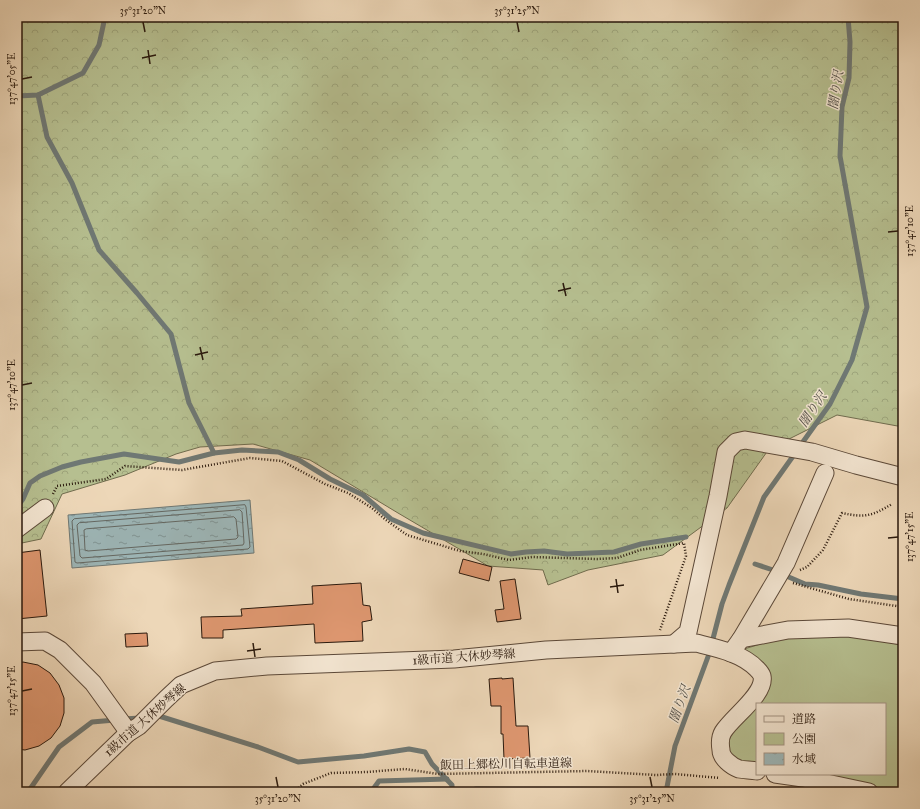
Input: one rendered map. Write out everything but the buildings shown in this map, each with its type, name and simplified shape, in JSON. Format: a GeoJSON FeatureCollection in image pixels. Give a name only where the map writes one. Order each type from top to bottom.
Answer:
{"type":"FeatureCollection","features":[{"type":"Feature","properties":{"kind":"street"},"geometry":{"type":"LineString","coordinates":[[674,644],[688,632],[718,496],[726,452],[736,442],[746,440],[812,452],[903,477]]}},
{"type":"Feature","properties":{"kind":"street"},"geometry":{"type":"LineString","coordinates":[[725,651],[741,639],[786,563],[825,473]]}},
{"type":"Feature","properties":{"kind":"street"},"geometry":{"type":"LineString","coordinates":[[17,529],[45,508]]}},
{"type":"Feature","properties":{"kind":"street"},"geometry":{"type":"LineString","coordinates":[[741,639],[788,630],[848,628],[903,636]]}},
{"type":"Feature","properties":{"kind":"street"},"geometry":{"type":"LineString","coordinates":[[17,642],[45,641],[60,650],[93,683],[108,705],[130,728]]}},
{"type":"Feature","properties":{"kind":"street","name":"1級市道 大休妙琴線"},"geometry":{"type":"LineString","coordinates":[[67,792],[130,728],[181,685],[215,671],[267,666],[454,659],[546,650],[696,643],[725,651],[752,664],[762,675],[762,684],[755,696],[723,733],[720,744],[721,754],[728,763],[738,768],[756,771]]}},
{"type":"Feature","properties":{"kind":"street"},"geometry":{"type":"LineString","coordinates":[[782,775],[804,778],[869,792]]}},
{"type":"Feature","properties":{"kind":"path"},"geometry":{"type":"LineString","coordinates":[[45,508],[57,486],[106,479],[125,466],[182,470],[250,458],[282,461],[325,484],[348,493],[372,508],[407,536],[460,552],[483,554],[509,560],[532,557],[597,559],[617,558],[640,550],[684,543],[686,556],[660,629],[650,646]]}},
{"type":"Feature","properties":{"kind":"path"},"geometry":{"type":"LineString","coordinates":[[817,555],[822,550],[842,513],[855,516],[867,516],[892,504]]}},
{"type":"Feature","properties":{"kind":"path"},"geometry":{"type":"LineString","coordinates":[[777,578],[813,590],[849,599],[903,607]]}},
{"type":"Feature","properties":{"kind":"path"},"geometry":{"type":"LineString","coordinates":[[903,760],[899,782],[903,790]]}},
{"type":"Feature","properties":{"kind":"path","name":"飯田上郷松川自転車道線"},"geometry":{"type":"LineString","coordinates":[[294,792],[303,784],[331,773],[367,772],[405,768],[438,774],[588,771],[656,775],[675,774]]}},
{"type":"Feature","properties":{"kind":"green space"},"geometry":{"type":"Polygon","coordinates":[[[17,17],[903,17],[903,427],[837,415],[769,449],[727,508],[663,555],[588,570],[548,585],[543,570],[488,566],[310,460],[253,444],[200,447],[176,454],[125,475],[62,494],[41,539],[17,544],[17,17]]]}},
{"type":"Feature","properties":{"kind":"green space"},"geometry":{"type":"Polygon","coordinates":[[[790,635],[846,635],[903,645],[903,792],[869,792],[780,775],[886,775],[886,703],[756,703],[756,771],[729,763],[723,733],[762,684],[731,653],[790,635]]]}},
{"type":"Feature","properties":{"kind":"water"},"geometry":{"type":"Polygon","coordinates":[[[250,500],[254,553],[72,568],[68,515],[250,500]]]}},
{"type":"Feature","properties":{"kind":"water"},"geometry":{"type":"Polygon","coordinates":[[[476,787],[550,788],[573,792],[450,792],[476,787]]]}},
{"type":"Feature","properties":{"kind":"water"},"geometry":{"type":"Polygon","coordinates":[[[605,790],[651,791],[656,792],[584,792],[605,790]]]}},
{"type":"Feature","properties":{"kind":"waterway"},"geometry":{"type":"LineString","coordinates":[[17,96],[38,95],[83,73],[99,45],[105,17]]}},
{"type":"Feature","properties":{"kind":"waterway","name":"闇り沢"},"geometry":{"type":"LineString","coordinates":[[800,446],[830,404],[852,360],[867,307],[840,156],[842,107],[849,78],[850,42],[848,17]]}},
{"type":"Feature","properties":{"kind":"waterway"},"geometry":{"type":"LineString","coordinates":[[38,95],[47,137],[72,183],[99,250],[171,334],[189,403],[214,453]]}},
{"type":"Feature","properties":{"kind":"waterway"},"geometry":{"type":"LineString","coordinates":[[17,507],[23,499],[30,483],[40,476],[62,467],[81,462],[124,454],[179,462],[214,453],[242,450],[278,452],[299,460],[330,479],[363,495],[391,519],[423,533],[511,554],[544,551],[567,554],[614,552],[641,544],[686,537]]}},
{"type":"Feature","properties":{"kind":"waterway","name":"闇り沢"},"geometry":{"type":"LineString","coordinates":[[666,792],[675,746],[709,654],[722,604],[729,585],[764,497],[796,452]]}},
{"type":"Feature","properties":{"kind":"waterway"},"geometry":{"type":"LineString","coordinates":[[755,564],[776,571]]}},
{"type":"Feature","properties":{"kind":"waterway"},"geometry":{"type":"LineString","coordinates":[[784,575],[805,584],[818,585],[861,594],[903,599]]}},
{"type":"Feature","properties":{"kind":"waterway"},"geometry":{"type":"LineString","coordinates":[[155,716],[258,747],[298,762],[364,756],[409,749],[425,752],[432,764],[452,785],[452,792]]}},
{"type":"Feature","properties":{"kind":"waterway"},"geometry":{"type":"LineString","coordinates":[[123,719],[141,718]]}},
{"type":"Feature","properties":{"kind":"waterway"},"geometry":{"type":"LineString","coordinates":[[28,792],[59,747],[92,722],[115,720]]}},
{"type":"Feature","properties":{"kind":"waterway"},"geometry":{"type":"LineString","coordinates":[[371,792],[379,781],[447,779]]}}]}
